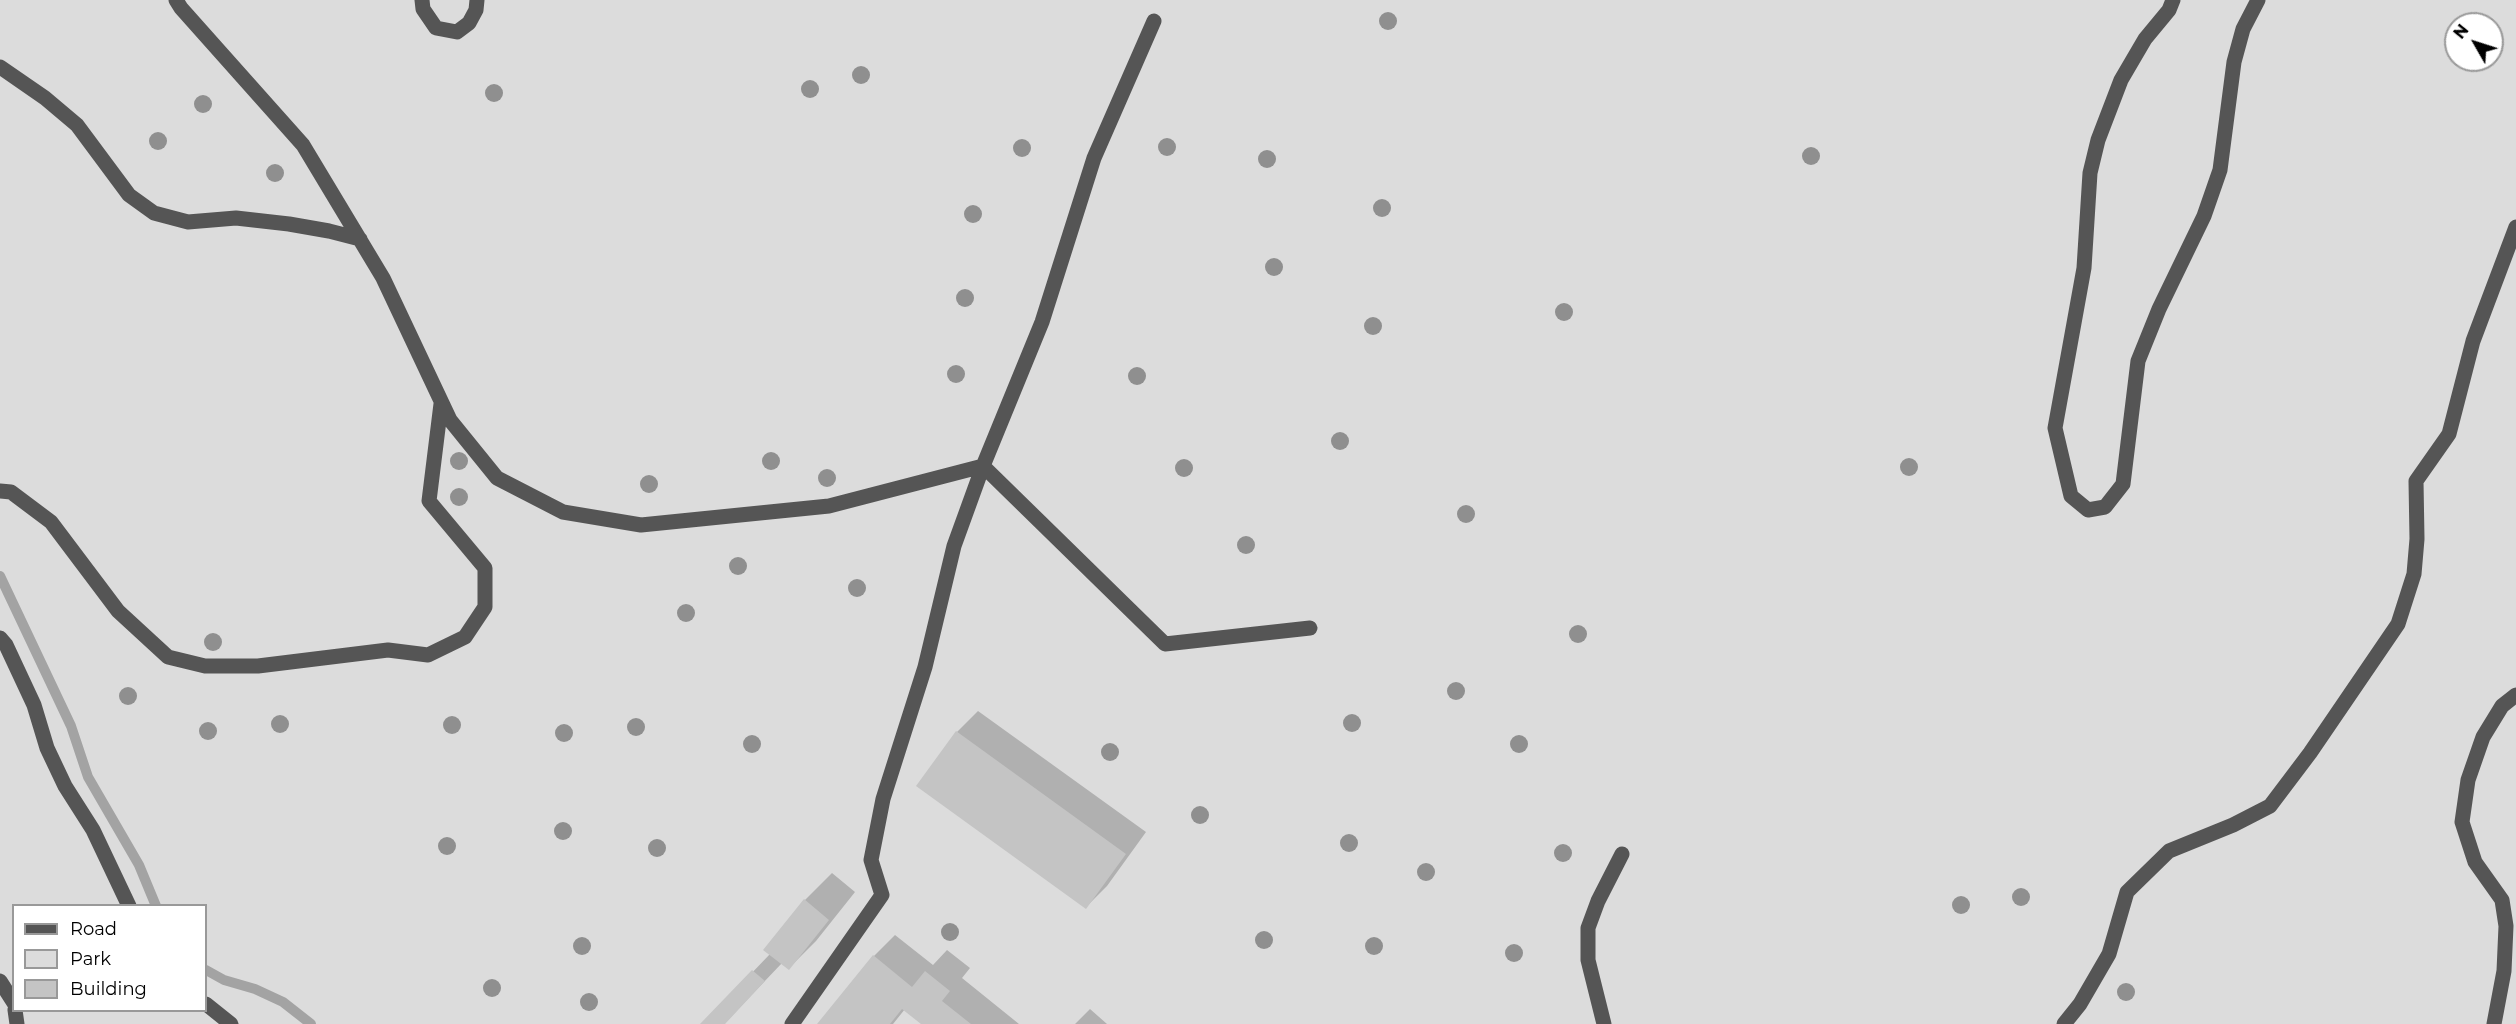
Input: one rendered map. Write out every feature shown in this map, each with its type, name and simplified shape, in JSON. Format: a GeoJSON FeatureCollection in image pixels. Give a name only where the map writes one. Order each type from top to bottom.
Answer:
{"type":"FeatureCollection","features":[{"type":"Feature","properties":{"kind":"lane"},"geometry":{"type":"LineString","coordinates":[[176,0],[303,145],[383,279],[450,420],[496,478],[563,512],[641,525],[829,506],[983,466]]}},
{"type":"Feature","properties":{"kind":"lane"},"geometry":{"type":"LineString","coordinates":[[422,0],[423,9],[436,28],[457,32],[469,23],[476,10],[477,0]]}},
{"type":"Feature","properties":{"kind":"lane"},"geometry":{"type":"LineString","coordinates":[[2173,0],[2169,10],[2145,39],[2121,80],[2098,140],[2090,173],[2084,268],[2055,428],[2071,496],[2088,510],[2105,507],[2123,484],[2138,361],[2159,309],[2204,216],[2220,170],[2234,62],[2243,29],[2258,0]]}},
{"type":"Feature","properties":{"kind":"lane"},"geometry":{"type":"LineString","coordinates":[[792,1024],[882,895],[871,860],[883,799],[925,667],[954,546],[983,466],[1042,322],[1094,158],[1154,21]]}},
{"type":"Feature","properties":{"kind":"lane"},"geometry":{"type":"LineString","coordinates":[[0,67],[45,98],[77,125],[129,195],[154,213],[188,222],[236,218],[289,224],[360,239]]}},
{"type":"Feature","properties":{"kind":"lane"},"geometry":{"type":"LineString","coordinates":[[2064,1024],[2080,1004],[2109,954],[2127,892],[2169,851],[2233,825],[2270,806],[2310,753],[2398,624],[2414,574],[2417,540],[2416,481],[2449,434],[2473,341],[2516,227]]}},
{"type":"Feature","properties":{"kind":"lane"},"geometry":{"type":"LineString","coordinates":[[0,491],[11,492],[51,522],[118,611],[168,657],[205,666],[258,666],[388,650],[428,655],[465,637],[485,607],[485,568],[429,501],[441,404]]}},
{"type":"Feature","properties":{"kind":"lane"},"geometry":{"type":"LineString","coordinates":[[983,466],[1165,644],[1310,628]]}},
{"type":"Feature","properties":{"kind":"lane"},"geometry":{"type":"LineString","coordinates":[[0,638],[6,645],[34,705],[51,757],[65,786],[93,830],[128,904]]}},
{"type":"Feature","properties":{"kind":"lane"},"geometry":{"type":"LineString","coordinates":[[2494,1024],[2504,971],[2506,926],[2502,900],[2475,862],[2462,822],[2468,780],[2482,736],[2502,706],[2516,695]]}},
{"type":"Feature","properties":{"kind":"lane"},"geometry":{"type":"LineString","coordinates":[[1604,1024],[1588,960],[1588,936],[1593,913],[1622,854]]}},
{"type":"Feature","properties":{"kind":"lane"},"geometry":{"type":"LineString","coordinates":[[0,981],[12,1000]]}},
{"type":"Feature","properties":{"kind":"lane"},"geometry":{"type":"LineString","coordinates":[[207,1005],[231,1024]]}},
{"type":"Feature","properties":{"kind":"green space"},"geometry":{"type":"Polygon","coordinates":[[[0,0],[2516,0],[2516,1024],[0,1024],[0,0]]]}},
{"type":"Feature","properties":{"kind":"building"},"geometry":{"type":"Polygon","coordinates":[[[956,731],[1126,854],[1086,909],[916,786],[956,731]]]}},
{"type":"Feature","properties":{"kind":"building"},"geometry":{"type":"Polygon","coordinates":[[[804,899],[829,920],[789,970],[763,950],[804,899]]]}},
{"type":"Feature","properties":{"kind":"building"},"geometry":{"type":"Polygon","coordinates":[[[873,955],[912,987],[925,971],[950,991],[942,1001],[971,1024],[921,1024],[902,1009],[890,1024],[817,1024],[873,955]]]}},
{"type":"Feature","properties":{"kind":"building"},"geometry":{"type":"Polygon","coordinates":[[[752,970],[765,981],[725,1024],[700,1024],[752,970]]]}},
{"type":"Feature","properties":{"kind":"waterway"},"geometry":{"type":"LineString","coordinates":[[0,576],[71,726],[88,777],[139,865],[155,904]]}},
{"type":"Feature","properties":{"kind":"waterway"},"geometry":{"type":"LineString","coordinates":[[207,971],[224,980],[255,989],[283,1002],[311,1024]]}}]}
